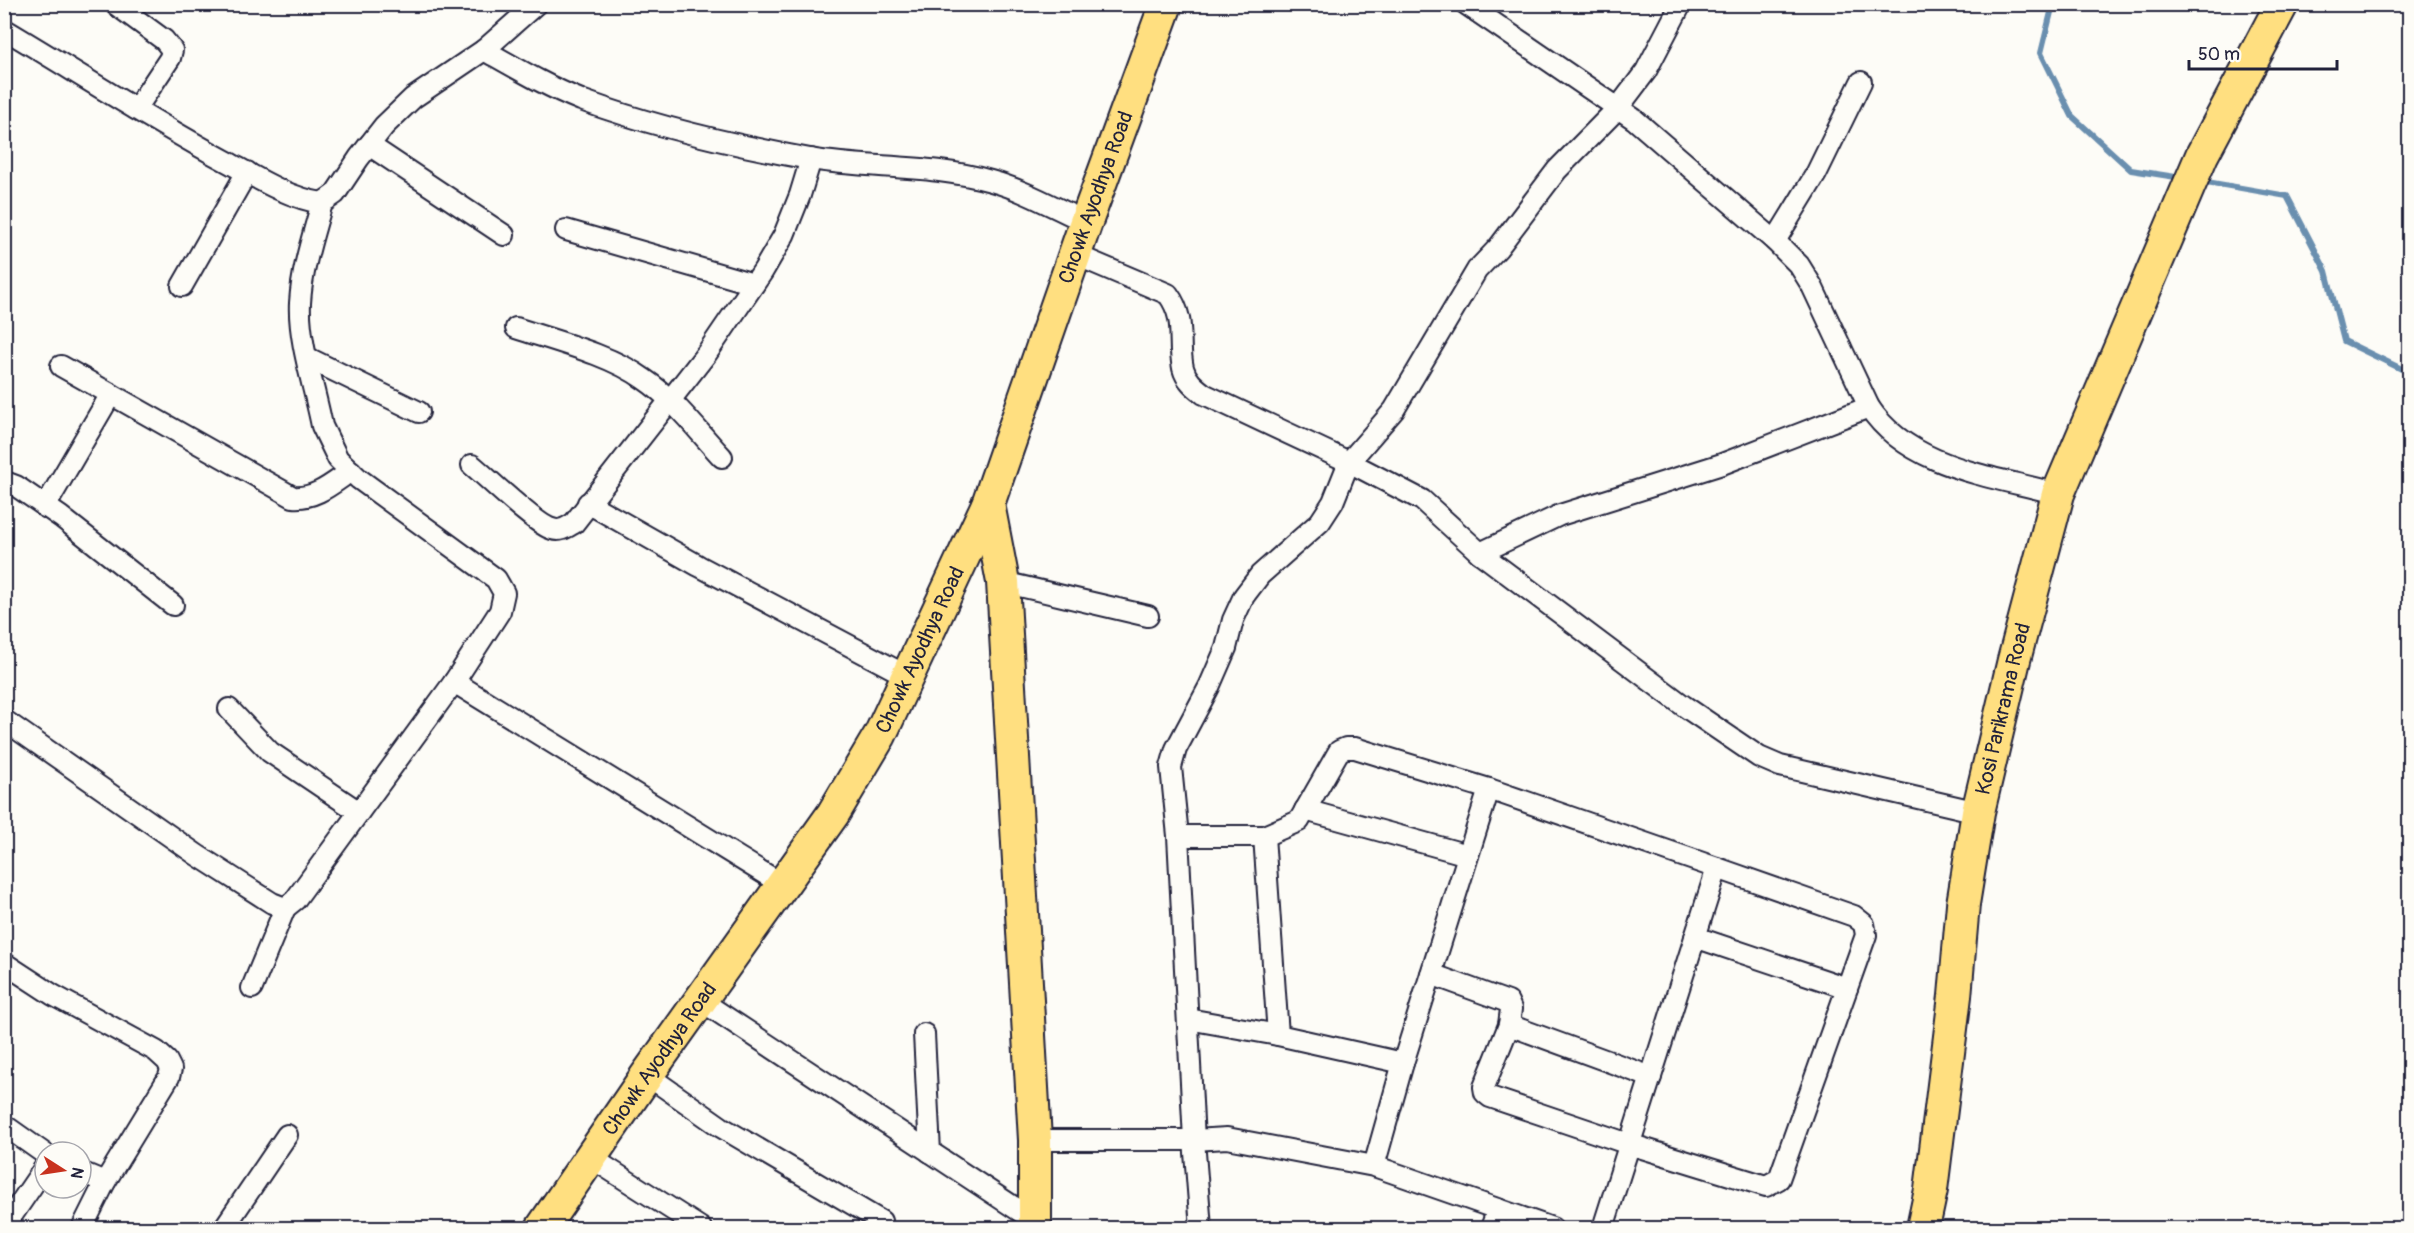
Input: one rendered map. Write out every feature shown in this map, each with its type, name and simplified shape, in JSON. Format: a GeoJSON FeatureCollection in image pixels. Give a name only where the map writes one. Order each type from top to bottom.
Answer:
{"type":"FeatureCollection","features":[{"type":"Feature","properties":{"kind":"main road","name":"Chowk Ayodhya Road"},"geometry":{"type":"LineString","coordinates":[[542,1228],[647,1075],[783,885],[845,794],[880,735],[988,504],[1086,222],[1166,4]]}},
{"type":"Feature","properties":{"kind":"main road","name":"Kosi Parikrama Road"},"geometry":{"type":"LineString","coordinates":[[1923,1228],[1931,1190],[1955,996],[1963,904],[1978,812],[2014,660],[2058,494],[2202,155],[2282,4]]}},
{"type":"Feature","properties":{"kind":"main road"},"geometry":{"type":"LineString","coordinates":[[988,504],[1003,582],[1003,621],[1035,1140],[1035,1225]]}},
{"type":"Feature","properties":{"kind":"street"},"geometry":{"type":"LineString","coordinates":[[116,4],[164,40],[172,50],[170,58],[136,109]]}},
{"type":"Feature","properties":{"kind":"street"},"geometry":{"type":"LineString","coordinates":[[252,988],[285,908],[295,900],[454,682],[500,611],[504,592],[496,579],[351,471],[338,459],[328,441],[302,330],[300,305],[304,271],[322,203],[335,194],[384,126],[413,98],[484,50],[536,4]]}},
{"type":"Feature","properties":{"kind":"street"},"geometry":{"type":"LineString","coordinates":[[1466,4],[1634,119],[1775,241],[1799,265],[1812,286],[1869,407],[1879,421],[1903,442],[1925,456],[2058,494]]}},
{"type":"Feature","properties":{"kind":"street"},"geometry":{"type":"LineString","coordinates":[[1201,1228],[1194,1140],[1178,836],[1171,767],[1176,749],[1209,687],[1226,648],[1244,596],[1260,576],[1320,522],[1333,502],[1349,462],[1394,410],[1477,270],[1497,248],[1557,170],[1618,108],[1646,71],[1681,4]]}},
{"type":"Feature","properties":{"kind":"street"},"geometry":{"type":"LineString","coordinates":[[4,29],[136,109],[247,172],[310,201],[322,203]]}},
{"type":"Feature","properties":{"kind":"street"},"geometry":{"type":"LineString","coordinates":[[484,50],[534,78],[579,99],[652,124],[811,159],[948,173],[990,180],[1022,192],[1086,222]]}},
{"type":"Feature","properties":{"kind":"street"},"geometry":{"type":"LineString","coordinates":[[1775,241],[1816,174],[1861,82]]}},
{"type":"Feature","properties":{"kind":"street"},"geometry":{"type":"LineString","coordinates":[[369,145],[504,236]]}},
{"type":"Feature","properties":{"kind":"street"},"geometry":{"type":"LineString","coordinates":[[472,465],[538,521],[552,530],[563,530],[574,523],[707,353],[754,284],[784,235],[811,159]]}},
{"type":"Feature","properties":{"kind":"street"},"geometry":{"type":"LineString","coordinates":[[182,286],[247,172]]}},
{"type":"Feature","properties":{"kind":"street"},"geometry":{"type":"LineString","coordinates":[[566,230],[754,284]]}},
{"type":"Feature","properties":{"kind":"street"},"geometry":{"type":"LineString","coordinates":[[1076,255],[1168,294],[1177,306],[1182,335],[1183,369],[1191,384],[1204,394],[1349,462],[1422,500],[1480,553],[1684,706],[1759,757],[1779,766],[1978,812]]}},
{"type":"Feature","properties":{"kind":"street"},"geometry":{"type":"LineString","coordinates":[[516,328],[592,354],[643,378],[669,399],[722,457]]}},
{"type":"Feature","properties":{"kind":"street"},"geometry":{"type":"LineString","coordinates":[[308,358],[419,412]]}},
{"type":"Feature","properties":{"kind":"street"},"geometry":{"type":"LineString","coordinates":[[61,366],[293,497],[306,498],[323,490],[351,471]]}},
{"type":"Feature","properties":{"kind":"street"},"geometry":{"type":"LineString","coordinates":[[45,507],[111,394]]}},
{"type":"Feature","properties":{"kind":"street"},"geometry":{"type":"LineString","coordinates":[[1480,553],[1560,515],[1722,464],[1869,407]]}},
{"type":"Feature","properties":{"kind":"street"},"geometry":{"type":"LineString","coordinates":[[4,485],[8,483],[16,486],[173,605]]}},
{"type":"Feature","properties":{"kind":"street"},"geometry":{"type":"LineString","coordinates":[[588,503],[689,561],[909,677]]}},
{"type":"Feature","properties":{"kind":"street"},"geometry":{"type":"LineString","coordinates":[[1003,582],[1148,616]]}},
{"type":"Feature","properties":{"kind":"street"},"geometry":{"type":"LineString","coordinates":[[454,682],[783,885]]}},
{"type":"Feature","properties":{"kind":"street"},"geometry":{"type":"LineString","coordinates":[[229,709],[270,752],[359,812]]}},
{"type":"Feature","properties":{"kind":"street"},"geometry":{"type":"LineString","coordinates":[[4,720],[197,855],[272,903],[285,908]]}},
{"type":"Feature","properties":{"kind":"street"},"geometry":{"type":"LineString","coordinates":[[1178,836],[1264,836],[1299,820],[1339,751],[1355,748],[1489,789],[1854,916],[1864,924],[1866,935],[1865,944],[1779,1179],[1774,1184],[1766,1186],[1629,1144],[1490,1097],[1485,1093],[1484,1087],[1509,1025],[1511,1009],[1508,1002],[1431,974]]}},
{"type":"Feature","properties":{"kind":"street"},"geometry":{"type":"LineString","coordinates":[[1374,1166],[1403,1063],[1489,789]]}},
{"type":"Feature","properties":{"kind":"street"},"geometry":{"type":"LineString","coordinates":[[1305,810],[1468,855]]}},
{"type":"Feature","properties":{"kind":"street"},"geometry":{"type":"LineString","coordinates":[[1264,836],[1278,1035]]}},
{"type":"Feature","properties":{"kind":"street"},"geometry":{"type":"LineString","coordinates":[[1603,1228],[1717,868]]}},
{"type":"Feature","properties":{"kind":"street"},"geometry":{"type":"LineString","coordinates":[[1695,937],[1847,988]]}},
{"type":"Feature","properties":{"kind":"street"},"geometry":{"type":"LineString","coordinates":[[4,963],[53,995],[156,1051],[167,1061],[171,1069],[169,1077],[105,1182],[81,1228]]}},
{"type":"Feature","properties":{"kind":"street"},"geometry":{"type":"LineString","coordinates":[[700,1000],[930,1152],[1035,1225]]}},
{"type":"Feature","properties":{"kind":"street"},"geometry":{"type":"LineString","coordinates":[[1188,1019],[1278,1035],[1403,1063]]}},
{"type":"Feature","properties":{"kind":"street"},"geometry":{"type":"LineString","coordinates":[[1509,1025],[1651,1077]]}},
{"type":"Feature","properties":{"kind":"street"},"geometry":{"type":"LineString","coordinates":[[924,1034],[930,1152]]}},
{"type":"Feature","properties":{"kind":"street"},"geometry":{"type":"LineString","coordinates":[[647,1075],[721,1127],[881,1221]]}},
{"type":"Feature","properties":{"kind":"street"},"geometry":{"type":"LineString","coordinates":[[4,1125],[33,1146]]}},
{"type":"Feature","properties":{"kind":"street"},"geometry":{"type":"LineString","coordinates":[[224,1228],[288,1135]]}},
{"type":"Feature","properties":{"kind":"street"},"geometry":{"type":"LineString","coordinates":[[1035,1140],[1194,1140],[1227,1137],[1374,1166],[1552,1228]]}},
{"type":"Feature","properties":{"kind":"street"},"geometry":{"type":"LineString","coordinates":[[590,1157],[701,1228]]}},
{"type":"Feature","properties":{"kind":"street"},"geometry":{"type":"LineString","coordinates":[[93,1177],[105,1182]]}},
{"type":"Feature","properties":{"kind":"street"},"geometry":{"type":"LineString","coordinates":[[4,1227],[33,1185]]}},
{"type":"Feature","properties":{"kind":"street"},"geometry":{"type":"LineString","coordinates":[[1491,1228],[1498,1209]]}},
{"type":"Feature","properties":{"kind":"waterway"},"geometry":{"type":"LineString","coordinates":[[2053,4],[2041,53],[2072,116],[2131,170],[2182,178]]}},
{"type":"Feature","properties":{"kind":"waterway"},"geometry":{"type":"LineString","coordinates":[[2201,181],[2287,196],[2326,271],[2344,341],[2410,373]]}}]}
